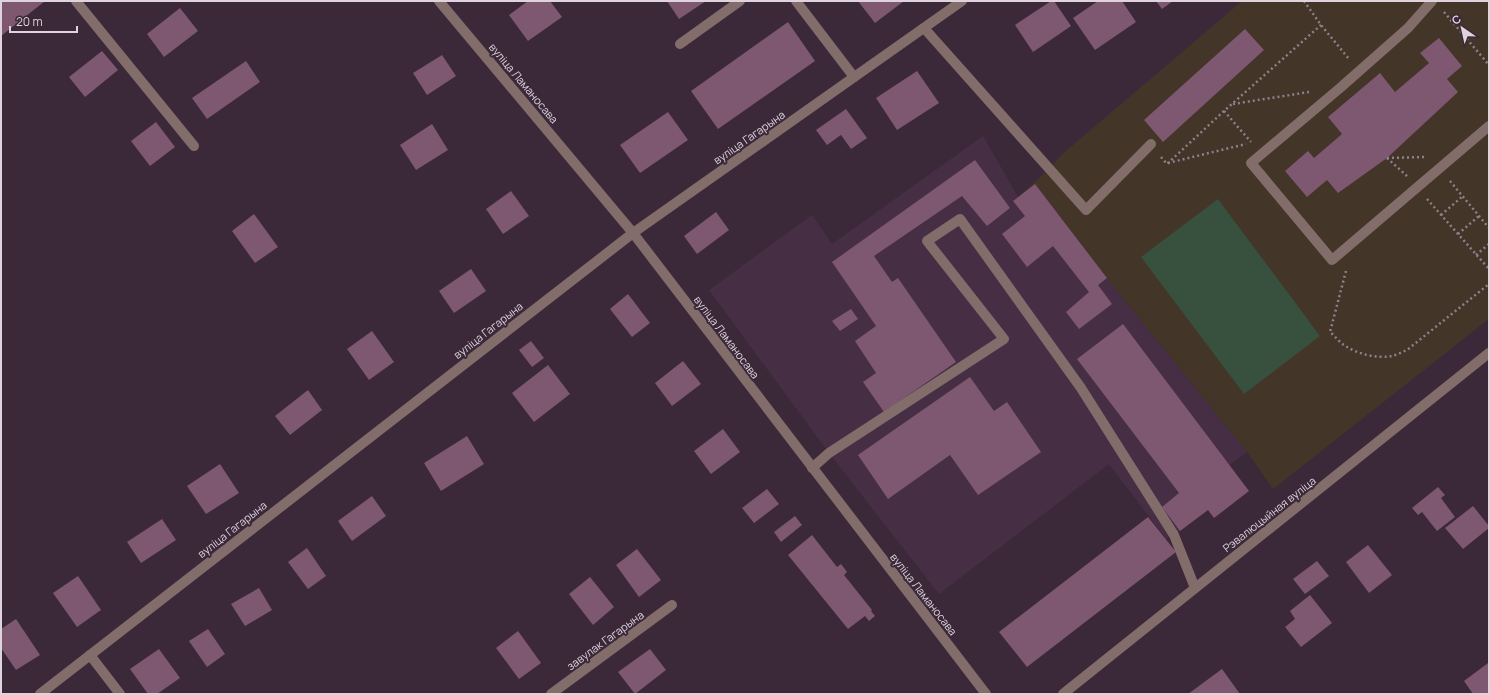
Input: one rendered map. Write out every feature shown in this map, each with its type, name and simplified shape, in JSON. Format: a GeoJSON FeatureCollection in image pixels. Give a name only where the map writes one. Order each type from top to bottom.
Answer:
{"type":"FeatureCollection","features":[{"type":"Feature","properties":{"kind":"street"},"geometry":{"type":"LineString","coordinates":[[76,1],[194,146]]}},
{"type":"Feature","properties":{"kind":"street","name":"вуліца Ламаносава"},"geometry":{"type":"LineString","coordinates":[[439,1],[632,233],[986,694]]}},
{"type":"Feature","properties":{"kind":"street"},"geometry":{"type":"LineString","coordinates":[[680,44],[740,1]]}},
{"type":"Feature","properties":{"kind":"street"},"geometry":{"type":"LineString","coordinates":[[796,1],[854,77]]}},
{"type":"Feature","properties":{"kind":"street","name":"вуліца Гагарына"},"geometry":{"type":"LineString","coordinates":[[40,694],[632,233],[962,1]]}},
{"type":"Feature","properties":{"kind":"street"},"geometry":{"type":"LineString","coordinates":[[1436,4],[1251,163],[1332,260],[1489,126]]}},
{"type":"Feature","properties":{"kind":"street"},"geometry":{"type":"LineString","coordinates":[[924,28],[1086,210],[1151,144]]}},
{"type":"Feature","properties":{"kind":"street"},"geometry":{"type":"LineString","coordinates":[[812,468],[830,452],[1004,339],[927,241],[960,219],[1081,388],[1174,535],[1195,588]]}},
{"type":"Feature","properties":{"kind":"street","name":"Рэвалюцыйная вуліца"},"geometry":{"type":"LineString","coordinates":[[1064,694],[1489,353]]}},
{"type":"Feature","properties":{"kind":"street","name":"завулак Гагарына"},"geometry":{"type":"LineString","coordinates":[[551,694],[672,605]]}},
{"type":"Feature","properties":{"kind":"street"},"geometry":{"type":"LineString","coordinates":[[90,654],[120,694]]}},
{"type":"Feature","properties":{"kind":"path"},"geometry":{"type":"LineString","coordinates":[[1304,1],[1321,25],[1359,71]]}},
{"type":"Feature","properties":{"kind":"path"},"geometry":{"type":"LineString","coordinates":[[1436,4],[1489,65]]}},
{"type":"Feature","properties":{"kind":"path"},"geometry":{"type":"LineString","coordinates":[[1167,164],[1321,25]]}},
{"type":"Feature","properties":{"kind":"path"},"geometry":{"type":"LineString","coordinates":[[1232,104],[1309,92]]}},
{"type":"Feature","properties":{"kind":"path"},"geometry":{"type":"LineString","coordinates":[[1224,111],[1252,143]]}},
{"type":"Feature","properties":{"kind":"path"},"geometry":{"type":"LineString","coordinates":[[1167,164],[1258,142]]}},
{"type":"Feature","properties":{"kind":"path"},"geometry":{"type":"LineString","coordinates":[[1151,144],[1167,164]]}},
{"type":"Feature","properties":{"kind":"path"},"geometry":{"type":"LineString","coordinates":[[1387,158],[1407,176],[1489,269]]}},
{"type":"Feature","properties":{"kind":"path"},"geometry":{"type":"LineString","coordinates":[[1441,214],[1463,196]]}},
{"type":"Feature","properties":{"kind":"path"},"geometry":{"type":"LineString","coordinates":[[1458,234],[1479,216]]}},
{"type":"Feature","properties":{"kind":"path"},"geometry":{"type":"LineString","coordinates":[[1354,242],[1330,332],[1343,345],[1354,351],[1367,355],[1392,356],[1407,350],[1489,284]]}},
{"type":"Feature","properties":{"kind":"path"},"geometry":{"type":"LineString","coordinates":[[1476,255],[1489,244]]}},
{"type":"Feature","properties":{"kind":"shaded area"},"geometry":{"type":"Polygon","coordinates":[[[1242,1],[1489,1],[1489,319],[1273,489],[1247,452],[1107,278],[1035,184],[1018,197],[1053,165],[1060,156],[1242,1]]]}},
{"type":"Feature","properties":{"kind":"shaded area"},"geometry":{"type":"Polygon","coordinates":[[[983,136],[1018,197],[1035,184],[1107,278],[1247,452],[1229,465],[1249,491],[1214,518],[1208,510],[1180,531],[1166,539],[1109,464],[939,594],[829,453],[709,290],[812,215],[832,244],[983,136]]]}},
{"type":"Feature","properties":{"kind":"green space"},"geometry":{"type":"Polygon","coordinates":[[[1218,199],[1320,336],[1244,394],[1141,257],[1218,199]]]}},
{"type":"Feature","properties":{"kind":"building"},"geometry":{"type":"Polygon","coordinates":[[[1,1],[45,1],[1,36],[1,1]]]}},
{"type":"Feature","properties":{"kind":"building"},"geometry":{"type":"Polygon","coordinates":[[[528,1],[550,1],[562,17],[528,41],[509,15],[528,1]]]}},
{"type":"Feature","properties":{"kind":"building"},"geometry":{"type":"Polygon","coordinates":[[[667,1],[706,1],[679,19],[667,1]]]}},
{"type":"Feature","properties":{"kind":"building"},"geometry":{"type":"Polygon","coordinates":[[[858,1],[904,1],[875,23],[858,1]]]}},
{"type":"Feature","properties":{"kind":"building"},"geometry":{"type":"Polygon","coordinates":[[[1051,1],[1054,1],[1071,26],[1033,52],[1015,25],[1051,1]]]}},
{"type":"Feature","properties":{"kind":"building"},"geometry":{"type":"Polygon","coordinates":[[[1098,1],[1122,1],[1136,22],[1095,50],[1073,18],[1098,1]]]}},
{"type":"Feature","properties":{"kind":"building"},"geometry":{"type":"Polygon","coordinates":[[[1156,1],[1173,1],[1162,9],[1156,1]]]}},
{"type":"Feature","properties":{"kind":"building"},"geometry":{"type":"Polygon","coordinates":[[[180,8],[198,31],[164,57],[147,34],[180,8]]]}},
{"type":"Feature","properties":{"kind":"building"},"geometry":{"type":"Polygon","coordinates":[[[788,22],[815,61],[718,129],[691,91],[788,22]]]}},
{"type":"Feature","properties":{"kind":"building"},"geometry":{"type":"Polygon","coordinates":[[[1245,29],[1264,50],[1163,142],[1144,120],[1245,29]]]}},
{"type":"Feature","properties":{"kind":"building"},"geometry":{"type":"Polygon","coordinates":[[[1439,38],[1462,66],[1447,79],[1458,92],[1387,158],[1338,193],[1327,180],[1307,197],[1285,171],[1308,151],[1314,158],[1342,134],[1328,117],[1380,73],[1395,92],[1429,63],[1420,53],[1439,38]]]}},
{"type":"Feature","properties":{"kind":"building"},"geometry":{"type":"Polygon","coordinates":[[[102,51],[118,70],[85,97],[69,77],[102,51]]]}},
{"type":"Feature","properties":{"kind":"building"},"geometry":{"type":"Polygon","coordinates":[[[442,55],[456,76],[427,95],[413,73],[442,55]]]}},
{"type":"Feature","properties":{"kind":"building"},"geometry":{"type":"Polygon","coordinates":[[[246,61],[260,82],[207,119],[192,98],[246,61]]]}},
{"type":"Feature","properties":{"kind":"building"},"geometry":{"type":"Polygon","coordinates":[[[917,71],[939,103],[897,130],[876,98],[917,71]]]}},
{"type":"Feature","properties":{"kind":"building"},"geometry":{"type":"Polygon","coordinates":[[[846,109],[867,138],[851,149],[841,135],[827,145],[816,130],[846,109]]]}},
{"type":"Feature","properties":{"kind":"building"},"geometry":{"type":"Polygon","coordinates":[[[668,112],[688,140],[640,173],[620,145],[668,112]]]}},
{"type":"Feature","properties":{"kind":"building"},"geometry":{"type":"Polygon","coordinates":[[[156,122],[175,147],[150,166],[131,141],[156,122]]]}},
{"type":"Feature","properties":{"kind":"building"},"geometry":{"type":"Polygon","coordinates":[[[432,124],[448,150],[416,170],[400,145],[432,124]]]}},
{"type":"Feature","properties":{"kind":"building"},"geometry":{"type":"Polygon","coordinates":[[[975,160],[1010,208],[987,226],[962,196],[874,256],[892,282],[898,278],[956,362],[884,412],[863,382],[876,373],[855,341],[876,326],[832,262],[975,160]]]}},
{"type":"Feature","properties":{"kind":"building"},"geometry":{"type":"Polygon","coordinates":[[[1035,184],[1107,278],[1098,285],[1112,304],[1079,329],[1066,312],[1089,292],[1053,246],[1027,267],[1002,234],[1025,216],[1013,201],[1035,184]]]}},
{"type":"Feature","properties":{"kind":"building"},"geometry":{"type":"Polygon","coordinates":[[[511,191],[529,216],[503,234],[486,209],[511,191]]]}},
{"type":"Feature","properties":{"kind":"building"},"geometry":{"type":"Polygon","coordinates":[[[716,212],[729,230],[697,254],[684,236],[716,212]]]}},
{"type":"Feature","properties":{"kind":"building"},"geometry":{"type":"Polygon","coordinates":[[[254,214],[278,247],[255,263],[232,231],[254,214]]]}},
{"type":"Feature","properties":{"kind":"building"},"geometry":{"type":"Polygon","coordinates":[[[471,269],[486,291],[454,313],[439,291],[471,269]]]}},
{"type":"Feature","properties":{"kind":"building"},"geometry":{"type":"Polygon","coordinates":[[[628,294],[650,323],[632,337],[610,309],[628,294]]]}},
{"type":"Feature","properties":{"kind":"building"},"geometry":{"type":"Polygon","coordinates":[[[851,309],[858,319],[840,331],[832,321],[851,309]]]}},
{"type":"Feature","properties":{"kind":"building"},"geometry":{"type":"Polygon","coordinates":[[[1123,324],[1249,491],[1214,518],[1208,510],[1180,531],[1162,507],[1179,493],[1077,359],[1123,324]]]}},
{"type":"Feature","properties":{"kind":"building"},"geometry":{"type":"Polygon","coordinates":[[[372,331],[394,362],[369,380],[347,349],[372,331]]]}},
{"type":"Feature","properties":{"kind":"building"},"geometry":{"type":"Polygon","coordinates":[[[531,341],[544,358],[532,367],[519,350],[531,341]]]}},
{"type":"Feature","properties":{"kind":"building"},"geometry":{"type":"Polygon","coordinates":[[[683,361],[701,384],[672,406],[655,383],[683,361]]]}},
{"type":"Feature","properties":{"kind":"building"},"geometry":{"type":"Polygon","coordinates":[[[548,365],[570,394],[534,422],[512,393],[548,365]]]}},
{"type":"Feature","properties":{"kind":"building"},"geometry":{"type":"Polygon","coordinates":[[[970,377],[994,411],[1007,402],[1041,452],[978,495],[950,455],[888,499],[858,455],[970,377]]]}},
{"type":"Feature","properties":{"kind":"building"},"geometry":{"type":"Polygon","coordinates":[[[308,390],[322,410],[290,435],[275,416],[308,390]]]}},
{"type":"Feature","properties":{"kind":"building"},"geometry":{"type":"Polygon","coordinates":[[[723,429],[740,452],[711,474],[694,451],[723,429]]]}},
{"type":"Feature","properties":{"kind":"building"},"geometry":{"type":"Polygon","coordinates":[[[467,436],[484,464],[441,491],[424,463],[467,436]]]}},
{"type":"Feature","properties":{"kind":"building"},"geometry":{"type":"Polygon","coordinates":[[[220,464],[239,493],[206,514],[187,486],[220,464]]]}},
{"type":"Feature","properties":{"kind":"building"},"geometry":{"type":"Polygon","coordinates":[[[1438,487],[1445,495],[1441,498],[1455,517],[1437,531],[1422,512],[1418,515],[1412,508],[1438,487]]]}},
{"type":"Feature","properties":{"kind":"building"},"geometry":{"type":"Polygon","coordinates":[[[767,489],[779,504],[754,523],[742,508],[767,489]]]}},
{"type":"Feature","properties":{"kind":"building"},"geometry":{"type":"Polygon","coordinates":[[[372,496],[386,516],[352,541],[338,521],[372,496]]]}},
{"type":"Feature","properties":{"kind":"building"},"geometry":{"type":"Polygon","coordinates":[[[1473,506],[1489,528],[1463,549],[1445,528],[1473,506]]]}},
{"type":"Feature","properties":{"kind":"building"},"geometry":{"type":"Polygon","coordinates":[[[795,516],[802,525],[781,542],[774,532],[795,516]]]}},
{"type":"Feature","properties":{"kind":"building"},"geometry":{"type":"Polygon","coordinates":[[[1148,517],[1176,552],[1027,667],[999,632],[1148,517]]]}},
{"type":"Feature","properties":{"kind":"building"},"geometry":{"type":"Polygon","coordinates":[[[162,519],[176,540],[141,563],[127,542],[162,519]]]}},
{"type":"Feature","properties":{"kind":"building"},"geometry":{"type":"Polygon","coordinates":[[[812,535],[837,567],[841,564],[847,572],[844,575],[872,610],[871,611],[875,616],[869,621],[865,616],[848,629],[788,555],[812,535]]]}},
{"type":"Feature","properties":{"kind":"building"},"geometry":{"type":"Polygon","coordinates":[[[1368,545],[1392,575],[1369,593],[1346,562],[1368,545]]]}},
{"type":"Feature","properties":{"kind":"building"},"geometry":{"type":"Polygon","coordinates":[[[307,548],[326,576],[308,589],[288,562],[307,548]]]}},
{"type":"Feature","properties":{"kind":"building"},"geometry":{"type":"Polygon","coordinates":[[[637,549],[661,580],[639,597],[616,565],[637,549]]]}},
{"type":"Feature","properties":{"kind":"building"},"geometry":{"type":"Polygon","coordinates":[[[1317,561],[1329,576],[1305,594],[1293,579],[1317,561]]]}},
{"type":"Feature","properties":{"kind":"building"},"geometry":{"type":"Polygon","coordinates":[[[78,576],[101,610],[77,627],[53,593],[78,576]]]}},
{"type":"Feature","properties":{"kind":"building"},"geometry":{"type":"Polygon","coordinates":[[[590,577],[614,607],[593,625],[569,594],[590,577]]]}},
{"type":"Feature","properties":{"kind":"building"},"geometry":{"type":"Polygon","coordinates":[[[259,588],[272,610],[245,626],[231,604],[259,588]]]}},
{"type":"Feature","properties":{"kind":"building"},"geometry":{"type":"Polygon","coordinates":[[[1310,595],[1332,623],[1301,647],[1285,627],[1295,619],[1290,611],[1310,595]]]}},
{"type":"Feature","properties":{"kind":"building"},"geometry":{"type":"Polygon","coordinates":[[[16,619],[40,655],[16,670],[1,648],[1,629],[16,619]]]}},
{"type":"Feature","properties":{"kind":"building"},"geometry":{"type":"Polygon","coordinates":[[[208,629],[225,654],[207,667],[189,641],[208,629]]]}},
{"type":"Feature","properties":{"kind":"building"},"geometry":{"type":"Polygon","coordinates":[[[518,631],[541,663],[519,679],[496,648],[518,631]]]}},
{"type":"Feature","properties":{"kind":"building"},"geometry":{"type":"Polygon","coordinates":[[[159,649],[180,678],[157,694],[148,694],[130,669],[159,649]]]}},
{"type":"Feature","properties":{"kind":"building"},"geometry":{"type":"Polygon","coordinates":[[[650,649],[666,670],[635,694],[618,672],[650,649]]]}},
{"type":"Feature","properties":{"kind":"building"},"geometry":{"type":"Polygon","coordinates":[[[1488,663],[1489,694],[1473,694],[1464,681],[1488,663]]]}},
{"type":"Feature","properties":{"kind":"building"},"geometry":{"type":"Polygon","coordinates":[[[1222,669],[1240,694],[1188,694],[1222,669]]]}}]}
